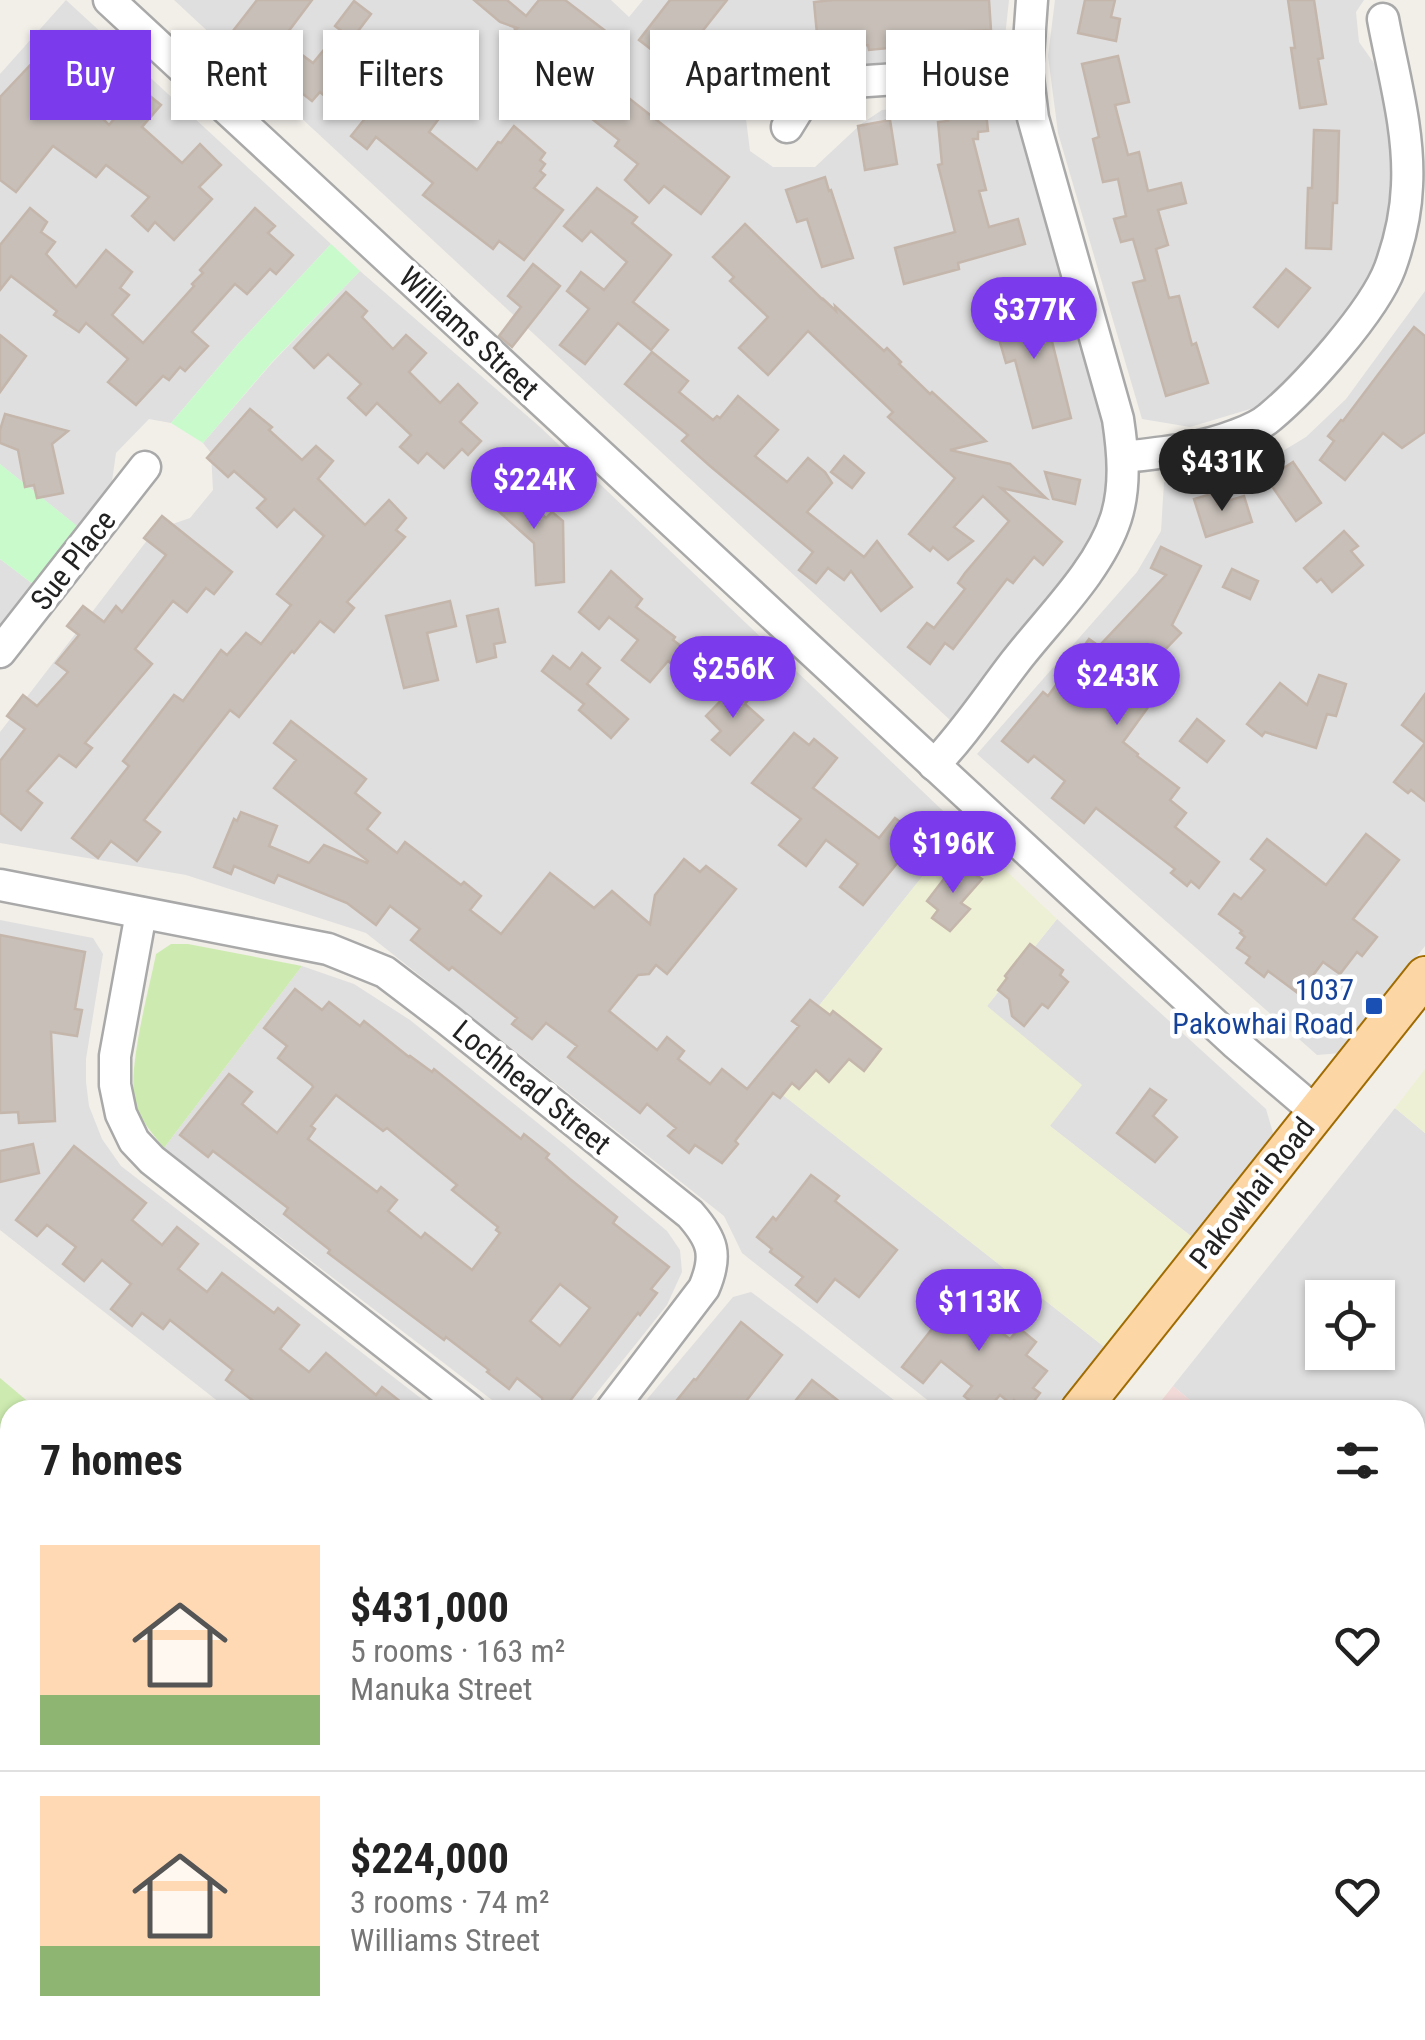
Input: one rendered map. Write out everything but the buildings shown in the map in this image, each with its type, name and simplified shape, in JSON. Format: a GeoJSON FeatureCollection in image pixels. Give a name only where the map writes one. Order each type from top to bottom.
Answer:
{"type":"FeatureCollection","features":[{"type":"Feature","properties":{"kind":"main road","name":"Pakowhai Road"},"geometry":{"type":"LineString","coordinates":[[1088,1400],[1425,976]]}},
{"type":"Feature","properties":{"kind":"street","name":"Williams Street"},"geometry":{"type":"LineString","coordinates":[[110,0],[1235,1043],[1316,1112]]}},
{"type":"Feature","properties":{"kind":"street"},"geometry":{"type":"LineString","coordinates":[[1030,30],[1032,0]]}},
{"type":"Feature","properties":{"kind":"street"},"geometry":{"type":"LineString","coordinates":[[1123,457],[1190,448],[1237,435],[1266,420],[1321,365],[1389,271],[1407,188],[1407,151],[1383,19]]}},
{"type":"Feature","properties":{"kind":"street"},"geometry":{"type":"LineString","coordinates":[[787,127],[800,106],[816,91],[886,80]]}},
{"type":"Feature","properties":{"kind":"street"},"geometry":{"type":"LineString","coordinates":[[934,765],[1080,581],[1115,522],[1122,495],[1118,419],[1035,120]]}},
{"type":"Feature","properties":{"kind":"street","name":"Sue Place"},"geometry":{"type":"LineString","coordinates":[[0,652],[145,467]]}},
{"type":"Feature","properties":{"kind":"street","name":"Lochhead Street"},"geometry":{"type":"LineString","coordinates":[[0,885],[328,949],[385,972],[690,1214],[705,1231],[714,1253],[711,1271],[704,1288],[619,1400]]}},
{"type":"Feature","properties":{"kind":"street"},"geometry":{"type":"LineString","coordinates":[[141,912],[115,1056],[114,1084],[120,1114],[134,1141],[152,1160],[457,1400]]}},
{"type":"Feature","properties":{"kind":"shaded area"},"geometry":{"type":"Polygon","coordinates":[[[66,0],[99,30],[39,30],[66,0]]]}},
{"type":"Feature","properties":{"kind":"shaded area"},"geometry":{"type":"Polygon","coordinates":[[[174,0],[611,0],[629,17],[643,0],[1009,0],[1006,30],[886,30],[886,62],[866,64],[866,30],[650,30],[650,120],[746,120],[750,151],[773,167],[815,167],[882,110],[886,110],[886,120],[1019,120],[1110,427],[1107,498],[1093,540],[950,720],[303,120],[303,30],[206,30],[174,0]]]}},
{"type":"Feature","properties":{"kind":"shaded area"},"geometry":{"type":"Polygon","coordinates":[[[1055,0],[1364,0],[1356,12],[1359,42],[1381,73],[1393,182],[1386,242],[1364,288],[1292,375],[1257,407],[1190,427],[1142,419],[1058,133],[1048,56],[1055,0]]]}},
{"type":"Feature","properties":{"kind":"shaded area"},"geometry":{"type":"Polygon","coordinates":[[[30,40],[30,120],[151,120],[151,78],[171,97],[171,120],[196,120],[331,244],[171,423],[149,419],[116,453],[111,488],[82,530],[0,464],[0,74],[30,40]]]}},
{"type":"Feature","properties":{"kind":"shaded area"},"geometry":{"type":"Polygon","coordinates":[[[360,271],[540,427],[961,828],[762,1078],[1107,1349],[1066,1400],[927,1400],[742,1253],[724,1216],[366,933],[186,875],[0,843],[0,732],[155,530],[190,518],[213,490],[211,453],[203,443],[360,271]]]}},
{"type":"Feature","properties":{"kind":"shaded area"},"geometry":{"type":"Polygon","coordinates":[[[1425,291],[1425,946],[1341,1053],[1317,1055],[977,754],[1137,572],[1161,531],[1164,482],[1263,463],[1306,437],[1346,399],[1425,291]]]}},
{"type":"Feature","properties":{"kind":"shaded area"},"geometry":{"type":"Polygon","coordinates":[[[0,559],[38,588],[0,635],[0,559]]]}},
{"type":"Feature","properties":{"kind":"shaded area"},"geometry":{"type":"Polygon","coordinates":[[[1057,919],[1266,1109],[1276,1143],[1196,1240],[1050,1126],[987,1006],[1057,919]]]}},
{"type":"Feature","properties":{"kind":"shaded area"},"geometry":{"type":"Polygon","coordinates":[[[0,920],[93,938],[103,954],[86,1059],[86,1082],[89,1106],[102,1139],[121,1166],[423,1400],[216,1400],[0,1230],[0,920]]]}},
{"type":"Feature","properties":{"kind":"shaded area"},"geometry":{"type":"Polygon","coordinates":[[[302,966],[354,984],[410,1020],[667,1231],[680,1250],[682,1272],[667,1305],[591,1400],[492,1400],[164,1148],[302,966]]]}},
{"type":"Feature","properties":{"kind":"shaded area"},"geometry":{"type":"Polygon","coordinates":[[[1395,1108],[1425,1133],[1425,1400],[1190,1400],[1173,1386],[1395,1108]]]}},
{"type":"Feature","properties":{"kind":"shaded area"},"geometry":{"type":"Polygon","coordinates":[[[751,1292],[894,1400],[646,1400],[733,1297],[751,1292]]]}},
{"type":"Feature","properties":{"kind":"shaded area"},"geometry":{"type":"Polygon","coordinates":[[[1173,1386],[1190,1400],[1162,1400],[1173,1386]]]}},
{"type":"Feature","properties":{"kind":"green space"},"geometry":{"type":"Polygon","coordinates":[[[331,244],[360,271],[272,362],[203,443],[171,423],[238,344],[331,244]]]}},
{"type":"Feature","properties":{"kind":"green space"},"geometry":{"type":"Polygon","coordinates":[[[0,464],[82,530],[38,588],[0,559],[0,464]]]}},
{"type":"Feature","properties":{"kind":"green space"},"geometry":{"type":"Polygon","coordinates":[[[961,828],[1057,919],[987,1006],[1082,1085],[1050,1126],[1196,1240],[1107,1349],[761,1078],[961,828]]]}},
{"type":"Feature","properties":{"kind":"green space"},"geometry":{"type":"Polygon","coordinates":[[[171,944],[302,966],[164,1148],[137,1108],[133,1088],[140,1029],[156,954],[171,944]]]}},
{"type":"Feature","properties":{"kind":"green space"},"geometry":{"type":"Polygon","coordinates":[[[1425,1069],[1425,1133],[1395,1108],[1425,1069]]]}},
{"type":"Feature","properties":{"kind":"green space"},"geometry":{"type":"Polygon","coordinates":[[[0,1378],[26,1400],[0,1400],[0,1378]]]}},
{"type":"Feature","properties":{"kind":"place","name":"1037 Pakowhai Road"},"geometry":{"type":"Point","coordinates":[1374,1006]}}]}
